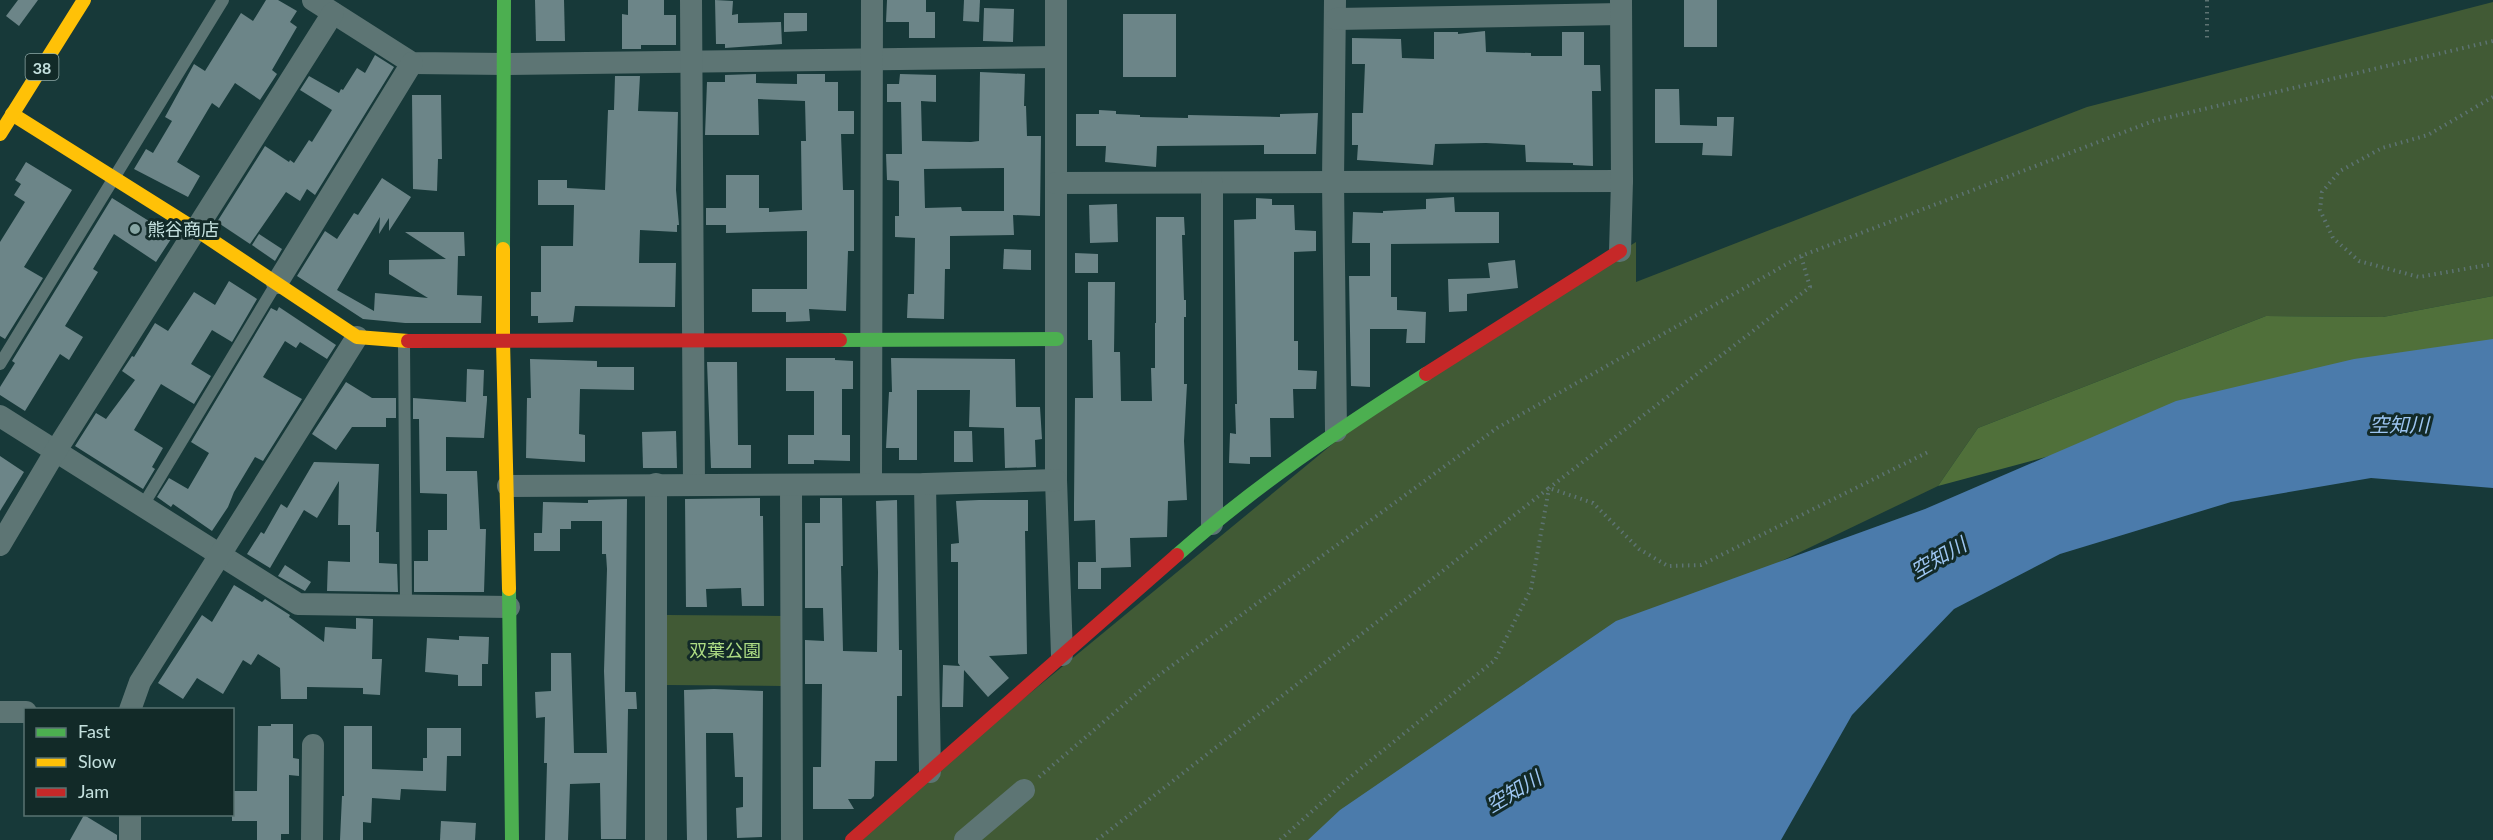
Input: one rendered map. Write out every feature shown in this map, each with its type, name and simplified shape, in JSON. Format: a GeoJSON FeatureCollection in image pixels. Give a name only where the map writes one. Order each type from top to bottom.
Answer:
{"type":"FeatureCollection","features":[{"type":"Feature","properties":{"kind":"main road","name":"38"},"geometry":{"type":"LineString","coordinates":[[0,134],[84,0]]}},
{"type":"Feature","properties":{"kind":"main road"},"geometry":{"type":"LineString","coordinates":[[504,0],[503,341],[508,486],[512,840]]}},
{"type":"Feature","properties":{"kind":"main road"},"geometry":{"type":"LineString","coordinates":[[12,114],[195,229],[357,337],[404,341],[1057,339]]}},
{"type":"Feature","properties":{"kind":"main road"},"geometry":{"type":"LineString","coordinates":[[852,840],[1212,524],[1336,431],[1620,251]]}},
{"type":"Feature","properties":{"kind":"street"},"geometry":{"type":"LineString","coordinates":[[313,0],[412,63],[505,64],[1056,57]]}},
{"type":"Feature","properties":{"kind":"street"},"geometry":{"type":"LineString","coordinates":[[691,0],[694,485]]}},
{"type":"Feature","properties":{"kind":"street"},"geometry":{"type":"LineString","coordinates":[[871,483],[873,0]]}},
{"type":"Feature","properties":{"kind":"street"},"geometry":{"type":"LineString","coordinates":[[1056,0],[1056,480],[1062,655]]}},
{"type":"Feature","properties":{"kind":"street"},"geometry":{"type":"LineString","coordinates":[[1336,431],[1333,181],[1336,9],[1621,7],[1620,251]]}},
{"type":"Feature","properties":{"kind":"street"},"geometry":{"type":"LineString","coordinates":[[0,545],[55,452],[333,13]]}},
{"type":"Feature","properties":{"kind":"street"},"geometry":{"type":"LineString","coordinates":[[277,283],[412,63]]}},
{"type":"Feature","properties":{"kind":"street"},"geometry":{"type":"LineString","coordinates":[[1056,183],[1622,182]]}},
{"type":"Feature","properties":{"kind":"street"},"geometry":{"type":"LineString","coordinates":[[1212,183],[1212,524]]}},
{"type":"Feature","properties":{"kind":"street"},"geometry":{"type":"LineString","coordinates":[[131,708],[140,682],[357,337]]}},
{"type":"Feature","properties":{"kind":"street"},"geometry":{"type":"LineString","coordinates":[[0,416],[220,557],[298,604],[509,607]]}},
{"type":"Feature","properties":{"kind":"street"},"geometry":{"type":"LineString","coordinates":[[508,486],[925,484],[1056,480]]}},
{"type":"Feature","properties":{"kind":"street"},"geometry":{"type":"LineString","coordinates":[[656,484],[656,840]]}},
{"type":"Feature","properties":{"kind":"street"},"geometry":{"type":"LineString","coordinates":[[925,484],[930,772]]}},
{"type":"Feature","properties":{"kind":"street"},"geometry":{"type":"LineString","coordinates":[[791,485],[792,840]]}},
{"type":"Feature","properties":{"kind":"street"},"geometry":{"type":"LineString","coordinates":[[0,712],[24,712]]}},
{"type":"Feature","properties":{"kind":"street"},"geometry":{"type":"LineString","coordinates":[[312,840],[313,746]]}},
{"type":"Feature","properties":{"kind":"street"},"geometry":{"type":"LineString","coordinates":[[965,840],[1024,790]]}},
{"type":"Feature","properties":{"kind":"street"},"geometry":{"type":"LineString","coordinates":[[130,816],[130,840]]}},
{"type":"Feature","properties":{"kind":"lane"},"geometry":{"type":"LineString","coordinates":[[0,363],[223,0]]}},
{"type":"Feature","properties":{"kind":"lane"},"geometry":{"type":"LineString","coordinates":[[142,507],[277,283]]}},
{"type":"Feature","properties":{"kind":"lane"},"geometry":{"type":"LineString","coordinates":[[404,341],[406,605]]}},
{"type":"Feature","properties":{"kind":"path"},"geometry":{"type":"LineString","coordinates":[[2207,0],[2207,42]]}},
{"type":"Feature","properties":{"kind":"path"},"geometry":{"type":"LineString","coordinates":[[1024,790],[1155,678],[1497,428],[1801,256],[2152,121],[2493,41]]}},
{"type":"Feature","properties":{"kind":"path"},"geometry":{"type":"LineString","coordinates":[[2493,97],[2428,135],[2382,148],[2340,171],[2322,192],[2320,210],[2333,238],[2359,261],[2419,277],[2493,264]]}},
{"type":"Feature","properties":{"kind":"path"},"geometry":{"type":"LineString","coordinates":[[1097,840],[1810,287],[1801,256]]}},
{"type":"Feature","properties":{"kind":"path"},"geometry":{"type":"LineString","coordinates":[[1549,488],[1593,503],[1639,549],[1668,566],[1701,565],[1930,451]]}},
{"type":"Feature","properties":{"kind":"path"},"geometry":{"type":"LineString","coordinates":[[1280,840],[1349,778],[1495,660],[1531,589],[1549,488]]}},
{"type":"Feature","properties":{"kind":"green space"},"geometry":{"type":"Polygon","coordinates":[[[2493,2],[2493,296],[2383,317],[2266,316],[1978,428],[1938,486],[1694,603],[1330,840],[852,840],[1392,395],[1636,242],[1636,282],[2087,107],[2493,2]]]}},
{"type":"Feature","properties":{"kind":"green space"},"geometry":{"type":"Polygon","coordinates":[[[2493,296],[2493,358],[2365,371],[1938,486],[1978,428],[2266,316],[2383,317],[2493,296]]]}},
{"type":"Feature","properties":{"kind":"green space","name":"双葉公園"},"geometry":{"type":"Polygon","coordinates":[[[667,615],[783,616],[782,686],[666,685],[667,615]]]}},
{"type":"Feature","properties":{"kind":"water","name":"空知川"},"geometry":{"type":"Polygon","coordinates":[[[2493,339],[2493,488],[2371,478],[2231,502],[2060,554],[1954,609],[1852,715],[1781,840],[1308,840],[1340,810],[1616,621],[1925,509],[2176,401],[2354,359],[2493,339]]]}},
{"type":"Feature","properties":{"kind":"building"},"geometry":{"type":"Polygon","coordinates":[[[18,0],[38,0],[19,26],[6,16],[18,0]]]}},
{"type":"Feature","properties":{"kind":"building"},"geometry":{"type":"Polygon","coordinates":[[[266,0],[278,0],[297,11],[290,22],[297,27],[272,70],[277,74],[260,100],[235,83],[219,108],[212,103],[177,162],[200,176],[188,197],[134,169],[146,149],[153,153],[172,121],[165,117],[194,64],[205,71],[241,13],[253,21],[266,0]]]}},
{"type":"Feature","properties":{"kind":"building"},"geometry":{"type":"Polygon","coordinates":[[[535,0],[564,0],[565,41],[536,41],[535,0]]]}},
{"type":"Feature","properties":{"kind":"building"},"geometry":{"type":"Polygon","coordinates":[[[628,0],[664,0],[664,15],[676,15],[676,45],[641,45],[641,49],[622,49],[622,14],[628,15],[628,0]]]}},
{"type":"Feature","properties":{"kind":"building"},"geometry":{"type":"Polygon","coordinates":[[[715,0],[733,1],[732,15],[738,14],[738,23],[781,22],[782,44],[725,48],[725,44],[716,44],[715,0]]]}},
{"type":"Feature","properties":{"kind":"building"},"geometry":{"type":"Polygon","coordinates":[[[887,0],[926,0],[926,12],[935,12],[935,38],[909,38],[909,22],[886,22],[887,0]]]}},
{"type":"Feature","properties":{"kind":"building"},"geometry":{"type":"Polygon","coordinates":[[[964,0],[980,0],[979,22],[963,21],[964,0]]]}},
{"type":"Feature","properties":{"kind":"building"},"geometry":{"type":"Polygon","coordinates":[[[1684,0],[1717,0],[1717,47],[1684,47],[1684,0]]]}},
{"type":"Feature","properties":{"kind":"building"},"geometry":{"type":"Polygon","coordinates":[[[984,8],[1014,9],[1013,42],[983,41],[984,8]]]}},
{"type":"Feature","properties":{"kind":"building"},"geometry":{"type":"Polygon","coordinates":[[[784,13],[807,13],[807,31],[784,32],[784,13]]]}},
{"type":"Feature","properties":{"kind":"building"},"geometry":{"type":"Polygon","coordinates":[[[1123,14],[1176,14],[1176,77],[1123,77],[1123,14]]]}},
{"type":"Feature","properties":{"kind":"building"},"geometry":{"type":"Polygon","coordinates":[[[1485,31],[1486,52],[1531,53],[1531,56],[1562,56],[1562,32],[1584,32],[1584,65],[1600,65],[1601,91],[1592,91],[1593,166],[1573,165],[1573,163],[1526,162],[1525,145],[1486,143],[1435,144],[1433,165],[1357,160],[1358,145],[1352,145],[1352,113],[1363,113],[1365,64],[1352,64],[1352,38],[1401,39],[1402,58],[1434,59],[1434,32],[1458,32],[1458,34],[1485,31]]]}},
{"type":"Feature","properties":{"kind":"building"},"geometry":{"type":"Polygon","coordinates":[[[375,55],[394,67],[315,195],[307,189],[300,201],[286,192],[250,244],[217,222],[265,146],[294,163],[309,140],[312,142],[332,110],[300,90],[309,76],[339,93],[357,68],[365,73],[375,55]]]}},
{"type":"Feature","properties":{"kind":"building"},"geometry":{"type":"Polygon","coordinates":[[[980,72],[1025,74],[1024,106],[1026,106],[1027,136],[1041,136],[1040,216],[1013,215],[1014,235],[950,236],[950,269],[945,269],[944,319],[907,318],[908,294],[914,294],[915,238],[895,237],[895,216],[899,216],[899,181],[887,180],[886,154],[902,154],[901,102],[887,102],[887,84],[899,84],[900,74],[936,75],[936,102],[921,101],[922,141],[979,141],[980,72]],[[1004,168],[924,169],[925,208],[961,207],[962,211],[1004,211],[1004,168]]]}},
{"type":"Feature","properties":{"kind":"building"},"geometry":{"type":"Polygon","coordinates":[[[756,74],[756,83],[797,84],[797,74],[825,74],[825,82],[838,82],[838,111],[854,111],[854,134],[841,134],[843,190],[854,190],[854,251],[848,251],[846,311],[809,309],[810,321],[786,322],[786,312],[752,312],[752,289],[807,289],[807,231],[726,233],[726,225],[706,225],[706,208],[726,208],[726,175],[759,175],[759,208],[769,208],[769,212],[802,210],[801,141],[806,141],[805,101],[758,99],[759,135],[705,135],[707,82],[725,82],[725,75],[756,74]]]}},
{"type":"Feature","properties":{"kind":"building"},"geometry":{"type":"Polygon","coordinates":[[[615,76],[640,76],[638,111],[678,112],[676,190],[679,225],[677,225],[677,232],[640,230],[639,263],[676,263],[675,307],[575,306],[573,322],[538,323],[538,316],[531,316],[531,292],[541,292],[541,246],[573,246],[574,205],[538,205],[538,180],[567,180],[567,188],[605,190],[608,110],[614,110],[615,76]]]}},
{"type":"Feature","properties":{"kind":"building"},"geometry":{"type":"Polygon","coordinates":[[[1655,89],[1679,89],[1680,125],[1717,126],[1717,117],[1734,117],[1732,156],[1702,155],[1703,143],[1655,143],[1655,89]]]}},
{"type":"Feature","properties":{"kind":"building"},"geometry":{"type":"Polygon","coordinates":[[[412,95],[441,95],[442,159],[438,159],[437,191],[413,189],[412,95]]]}},
{"type":"Feature","properties":{"kind":"building"},"geometry":{"type":"Polygon","coordinates":[[[1099,110],[1116,111],[1116,114],[1140,115],[1140,117],[1188,118],[1188,115],[1280,117],[1280,114],[1318,113],[1316,154],[1264,154],[1264,145],[1157,146],[1156,167],[1105,162],[1106,146],[1076,146],[1076,114],[1099,114],[1099,110]]]}},
{"type":"Feature","properties":{"kind":"building"},"geometry":{"type":"Polygon","coordinates":[[[26,162],[72,190],[24,267],[43,278],[5,339],[0,336],[0,242],[25,202],[14,195],[21,184],[15,180],[26,162]]]}},
{"type":"Feature","properties":{"kind":"building"},"geometry":{"type":"Polygon","coordinates":[[[382,178],[411,197],[389,231],[389,218],[379,234],[380,217],[337,290],[374,311],[375,293],[428,298],[389,274],[389,260],[446,259],[405,232],[464,232],[465,256],[458,256],[457,295],[482,296],[481,323],[405,323],[363,319],[297,276],[325,231],[337,239],[354,213],[358,215],[382,178]]]}},
{"type":"Feature","properties":{"kind":"building"},"geometry":{"type":"Polygon","coordinates":[[[1454,197],[1455,212],[1499,212],[1499,243],[1391,244],[1391,297],[1397,297],[1397,310],[1426,312],[1425,343],[1406,343],[1407,329],[1370,329],[1370,387],[1351,386],[1349,276],[1370,276],[1370,243],[1352,243],[1353,212],[1383,213],[1383,211],[1426,209],[1426,199],[1454,197]]]}},
{"type":"Feature","properties":{"kind":"building"},"geometry":{"type":"Polygon","coordinates":[[[112,198],[173,236],[156,262],[114,234],[93,269],[98,272],[65,326],[83,337],[69,360],[60,354],[25,411],[0,395],[0,387],[15,363],[12,361],[112,198]]]}},
{"type":"Feature","properties":{"kind":"building"},"geometry":{"type":"Polygon","coordinates":[[[1256,198],[1272,199],[1272,205],[1294,205],[1295,230],[1316,231],[1316,251],[1294,252],[1294,341],[1298,341],[1298,370],[1317,371],[1316,389],[1293,389],[1294,418],[1270,418],[1271,457],[1250,457],[1250,464],[1229,463],[1230,433],[1236,434],[1235,404],[1237,404],[1234,220],[1256,219],[1256,198]]]}},
{"type":"Feature","properties":{"kind":"building"},"geometry":{"type":"Polygon","coordinates":[[[1117,204],[1118,242],[1090,243],[1089,205],[1117,204]]]}},
{"type":"Feature","properties":{"kind":"building"},"geometry":{"type":"Polygon","coordinates":[[[1156,217],[1184,217],[1185,235],[1182,235],[1186,317],[1184,317],[1184,384],[1187,384],[1184,441],[1187,500],[1168,501],[1167,537],[1130,538],[1131,567],[1101,568],[1101,589],[1078,589],[1078,562],[1096,562],[1095,520],[1074,521],[1075,398],[1093,398],[1092,340],[1088,340],[1088,282],[1115,282],[1114,352],[1120,352],[1121,401],[1152,401],[1151,368],[1155,368],[1156,323],[1156,217]]]}},
{"type":"Feature","properties":{"kind":"building"},"geometry":{"type":"Polygon","coordinates":[[[259,234],[282,249],[275,261],[252,245],[259,234]]]}},
{"type":"Feature","properties":{"kind":"building"},"geometry":{"type":"Polygon","coordinates":[[[1004,249],[1031,250],[1031,270],[1003,269],[1004,249]]]}},
{"type":"Feature","properties":{"kind":"building"},"geometry":{"type":"Polygon","coordinates":[[[1075,253],[1098,254],[1098,273],[1075,273],[1075,253]]]}},
{"type":"Feature","properties":{"kind":"building"},"geometry":{"type":"Polygon","coordinates":[[[1515,260],[1518,288],[1467,294],[1467,311],[1449,312],[1448,279],[1490,278],[1488,263],[1515,260]]]}},
{"type":"Feature","properties":{"kind":"building"},"geometry":{"type":"Polygon","coordinates":[[[229,281],[257,299],[232,342],[212,330],[191,364],[211,376],[194,404],[161,384],[134,430],[163,448],[152,467],[155,469],[143,489],[75,446],[96,413],[106,419],[135,380],[122,371],[132,356],[134,357],[155,323],[168,331],[194,292],[215,305],[229,281]]]}},
{"type":"Feature","properties":{"kind":"building"},"geometry":{"type":"Polygon","coordinates":[[[279,307],[336,345],[327,359],[300,342],[296,348],[285,341],[263,377],[302,399],[263,461],[255,457],[212,531],[173,504],[171,507],[157,497],[169,478],[188,489],[209,453],[191,442],[271,308],[277,311],[279,307]]]}},
{"type":"Feature","properties":{"kind":"building"},"geometry":{"type":"Polygon","coordinates":[[[786,358],[835,358],[835,360],[853,361],[853,389],[842,389],[842,435],[850,435],[850,461],[814,460],[814,464],[788,464],[788,435],[814,435],[814,391],[786,391],[786,358]]]}},
{"type":"Feature","properties":{"kind":"building"},"geometry":{"type":"Polygon","coordinates":[[[891,358],[1015,359],[1016,407],[1040,407],[1042,439],[1035,440],[1036,467],[1005,468],[1004,428],[969,427],[970,390],[917,390],[917,460],[899,460],[899,448],[886,448],[889,392],[892,392],[891,358]]]}},
{"type":"Feature","properties":{"kind":"building"},"geometry":{"type":"Polygon","coordinates":[[[530,359],[597,361],[597,367],[634,367],[634,390],[580,389],[579,434],[585,435],[585,462],[526,458],[527,398],[531,398],[530,359]]]}},
{"type":"Feature","properties":{"kind":"building"},"geometry":{"type":"Polygon","coordinates":[[[707,362],[737,362],[738,445],[751,445],[751,468],[711,468],[707,362]]]}},
{"type":"Feature","properties":{"kind":"building"},"geometry":{"type":"Polygon","coordinates":[[[467,369],[484,370],[483,396],[487,396],[487,400],[484,438],[446,437],[446,471],[477,471],[480,529],[486,529],[484,592],[414,592],[414,561],[428,561],[428,530],[447,530],[447,494],[420,493],[419,419],[413,419],[413,398],[466,402],[467,369]]]}},
{"type":"Feature","properties":{"kind":"building"},"geometry":{"type":"Polygon","coordinates":[[[346,382],[372,398],[396,398],[396,418],[386,418],[386,427],[352,427],[336,450],[312,434],[346,382]]]}},
{"type":"Feature","properties":{"kind":"building"},"geometry":{"type":"Polygon","coordinates":[[[676,431],[677,468],[643,468],[642,432],[676,431]]]}},
{"type":"Feature","properties":{"kind":"building"},"geometry":{"type":"Polygon","coordinates":[[[954,431],[972,431],[973,462],[954,462],[954,431]]]}},
{"type":"Feature","properties":{"kind":"building"},"geometry":{"type":"Polygon","coordinates":[[[0,456],[24,472],[0,511],[0,456]]]}},
{"type":"Feature","properties":{"kind":"building"},"geometry":{"type":"Polygon","coordinates":[[[314,462],[379,464],[376,532],[379,532],[379,563],[397,564],[398,592],[327,591],[328,561],[350,562],[350,525],[338,525],[339,481],[317,518],[304,510],[270,568],[247,554],[261,532],[264,534],[281,504],[287,508],[314,462]]]}},
{"type":"Feature","properties":{"kind":"building"},"geometry":{"type":"Polygon","coordinates":[[[760,498],[760,516],[763,516],[764,606],[742,606],[741,588],[706,589],[707,607],[686,607],[685,499],[760,498]]]}},
{"type":"Feature","properties":{"kind":"building"},"geometry":{"type":"Polygon","coordinates":[[[820,498],[842,498],[843,651],[877,652],[876,501],[897,500],[899,650],[902,650],[902,696],[897,696],[897,761],[875,761],[874,796],[871,799],[848,799],[854,809],[813,809],[813,767],[821,767],[822,684],[805,684],[805,640],[824,641],[823,608],[805,608],[805,523],[820,523],[820,498]]]}},
{"type":"Feature","properties":{"kind":"building"},"geometry":{"type":"Polygon","coordinates":[[[627,499],[625,692],[636,692],[637,709],[628,709],[626,839],[601,839],[600,783],[570,784],[568,840],[545,840],[547,763],[544,763],[545,717],[536,718],[535,692],[551,691],[551,653],[571,653],[574,753],[607,753],[604,671],[607,569],[606,554],[602,554],[602,521],[571,521],[571,529],[560,529],[560,551],[534,551],[534,533],[542,533],[543,502],[588,503],[588,500],[627,499]]]}},
{"type":"Feature","properties":{"kind":"building"},"geometry":{"type":"Polygon","coordinates":[[[1028,500],[1028,531],[1025,531],[1027,654],[989,656],[1009,678],[988,697],[964,670],[963,707],[942,707],[943,665],[960,666],[958,663],[958,562],[951,562],[951,544],[959,543],[956,501],[1028,500]]]}},
{"type":"Feature","properties":{"kind":"building"},"geometry":{"type":"Polygon","coordinates":[[[285,565],[311,582],[305,591],[278,576],[285,565]]]}},
{"type":"Feature","properties":{"kind":"building"},"geometry":{"type":"Polygon","coordinates":[[[234,585],[262,602],[265,599],[324,642],[325,627],[356,629],[356,618],[373,619],[372,659],[382,659],[380,695],[363,694],[363,688],[307,687],[307,699],[281,699],[280,668],[258,654],[251,665],[243,660],[223,694],[197,678],[183,699],[158,683],[202,615],[212,622],[234,585]]]}},
{"type":"Feature","properties":{"kind":"building"},"geometry":{"type":"Polygon","coordinates":[[[459,636],[489,637],[488,664],[482,664],[482,686],[458,686],[458,675],[425,672],[427,638],[459,640],[459,636]]]}},
{"type":"Feature","properties":{"kind":"building"},"geometry":{"type":"Polygon","coordinates":[[[684,690],[763,691],[762,837],[737,838],[736,808],[743,807],[743,777],[735,777],[733,733],[706,733],[707,840],[687,840],[684,690]]]}},
{"type":"Feature","properties":{"kind":"building"},"geometry":{"type":"Polygon","coordinates":[[[271,724],[293,724],[293,758],[299,759],[299,776],[289,775],[289,834],[281,834],[281,840],[257,840],[257,821],[232,821],[234,791],[257,791],[258,726],[271,726],[271,724]]]}},
{"type":"Feature","properties":{"kind":"building"},"geometry":{"type":"Polygon","coordinates":[[[344,726],[372,726],[372,769],[423,771],[423,758],[427,758],[427,728],[461,728],[461,756],[447,756],[446,791],[401,789],[400,800],[372,798],[371,823],[363,822],[363,840],[340,840],[342,796],[344,796],[344,726]]]}},
{"type":"Feature","properties":{"kind":"building"},"geometry":{"type":"Polygon","coordinates":[[[83,816],[117,835],[117,840],[70,840],[83,816]]]}},
{"type":"Feature","properties":{"kind":"building"},"geometry":{"type":"Polygon","coordinates":[[[441,821],[476,823],[475,840],[440,840],[441,821]]]}},
{"type":"Feature","properties":{"kind":"traffic: fast"},"geometry":{"type":"LineString","coordinates":[[503,249],[504,0]]}},
{"type":"Feature","properties":{"kind":"traffic: fast"},"geometry":{"type":"LineString","coordinates":[[840,340],[1057,339]]}},
{"type":"Feature","properties":{"kind":"traffic: fast"},"geometry":{"type":"LineString","coordinates":[[1177,555],[1236,506],[1298,460],[1426,374]]}},
{"type":"Feature","properties":{"kind":"traffic: fast"},"geometry":{"type":"LineString","coordinates":[[509,589],[512,840]]}},
{"type":"Feature","properties":{"kind":"traffic: slow"},"geometry":{"type":"LineString","coordinates":[[0,134],[84,0]]}},
{"type":"Feature","properties":{"kind":"traffic: slow"},"geometry":{"type":"LineString","coordinates":[[12,114],[195,229],[357,337],[408,341]]}},
{"type":"Feature","properties":{"kind":"traffic: slow"},"geometry":{"type":"LineString","coordinates":[[503,249],[509,589]]}},
{"type":"Feature","properties":{"kind":"traffic: jam"},"geometry":{"type":"LineString","coordinates":[[1426,374],[1620,251]]}},
{"type":"Feature","properties":{"kind":"traffic: jam"},"geometry":{"type":"LineString","coordinates":[[408,341],[840,340]]}},
{"type":"Feature","properties":{"kind":"traffic: jam"},"geometry":{"type":"LineString","coordinates":[[852,840],[1177,555]]}},
{"type":"Feature","properties":{"kind":"place","name":"熊谷商店"},"geometry":{"type":"Point","coordinates":[135,229]}}]}
